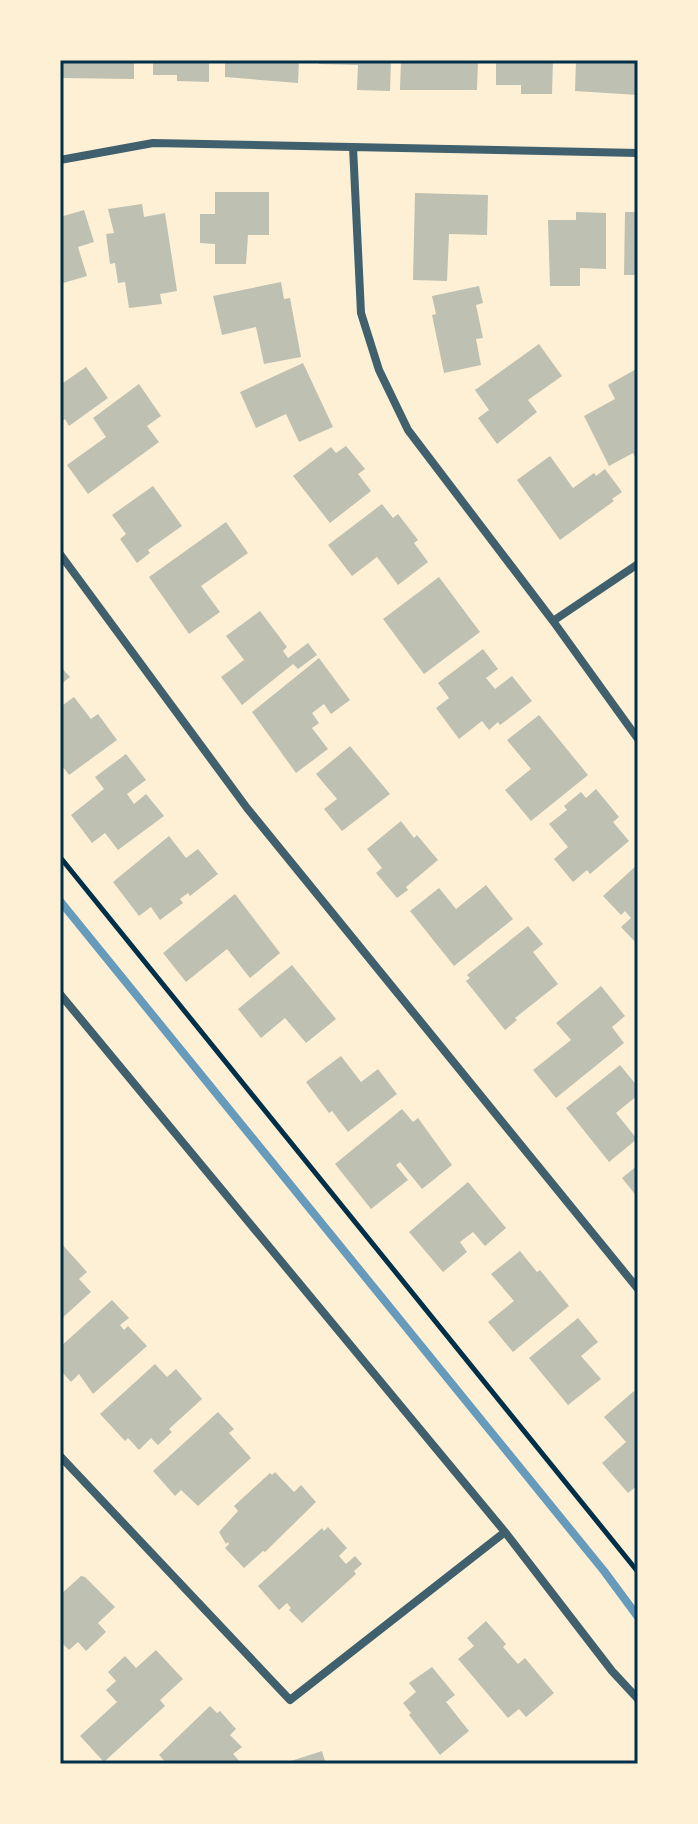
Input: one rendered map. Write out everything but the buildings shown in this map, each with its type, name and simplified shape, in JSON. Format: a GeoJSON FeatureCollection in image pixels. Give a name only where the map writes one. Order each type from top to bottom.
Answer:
{"type":"FeatureCollection","features":[{"type":"Feature","properties":{"kind":"street"},"geometry":{"type":"LineString","coordinates":[[60,160],[153,143],[638,153]]}},
{"type":"Feature","properties":{"kind":"street"},"geometry":{"type":"LineString","coordinates":[[353,147],[361,313],[379,370],[408,430],[638,739]]}},
{"type":"Feature","properties":{"kind":"street"},"geometry":{"type":"LineString","coordinates":[[60,554],[247,808],[638,1289]]}},
{"type":"Feature","properties":{"kind":"street"},"geometry":{"type":"LineString","coordinates":[[553,621],[638,564]]}},
{"type":"Feature","properties":{"kind":"street"},"geometry":{"type":"LineString","coordinates":[[60,994],[505,1532],[612,1671],[638,1699]]}},
{"type":"Feature","properties":{"kind":"street"},"geometry":{"type":"LineString","coordinates":[[60,1456],[290,1700],[505,1532]]}},
{"type":"Feature","properties":{"kind":"path"},"geometry":{"type":"LineString","coordinates":[[60,857],[638,1572]]}},
{"type":"Feature","properties":{"kind":"waterway"},"geometry":{"type":"LineString","coordinates":[[60,901],[604,1571],[638,1617]]}}]}
